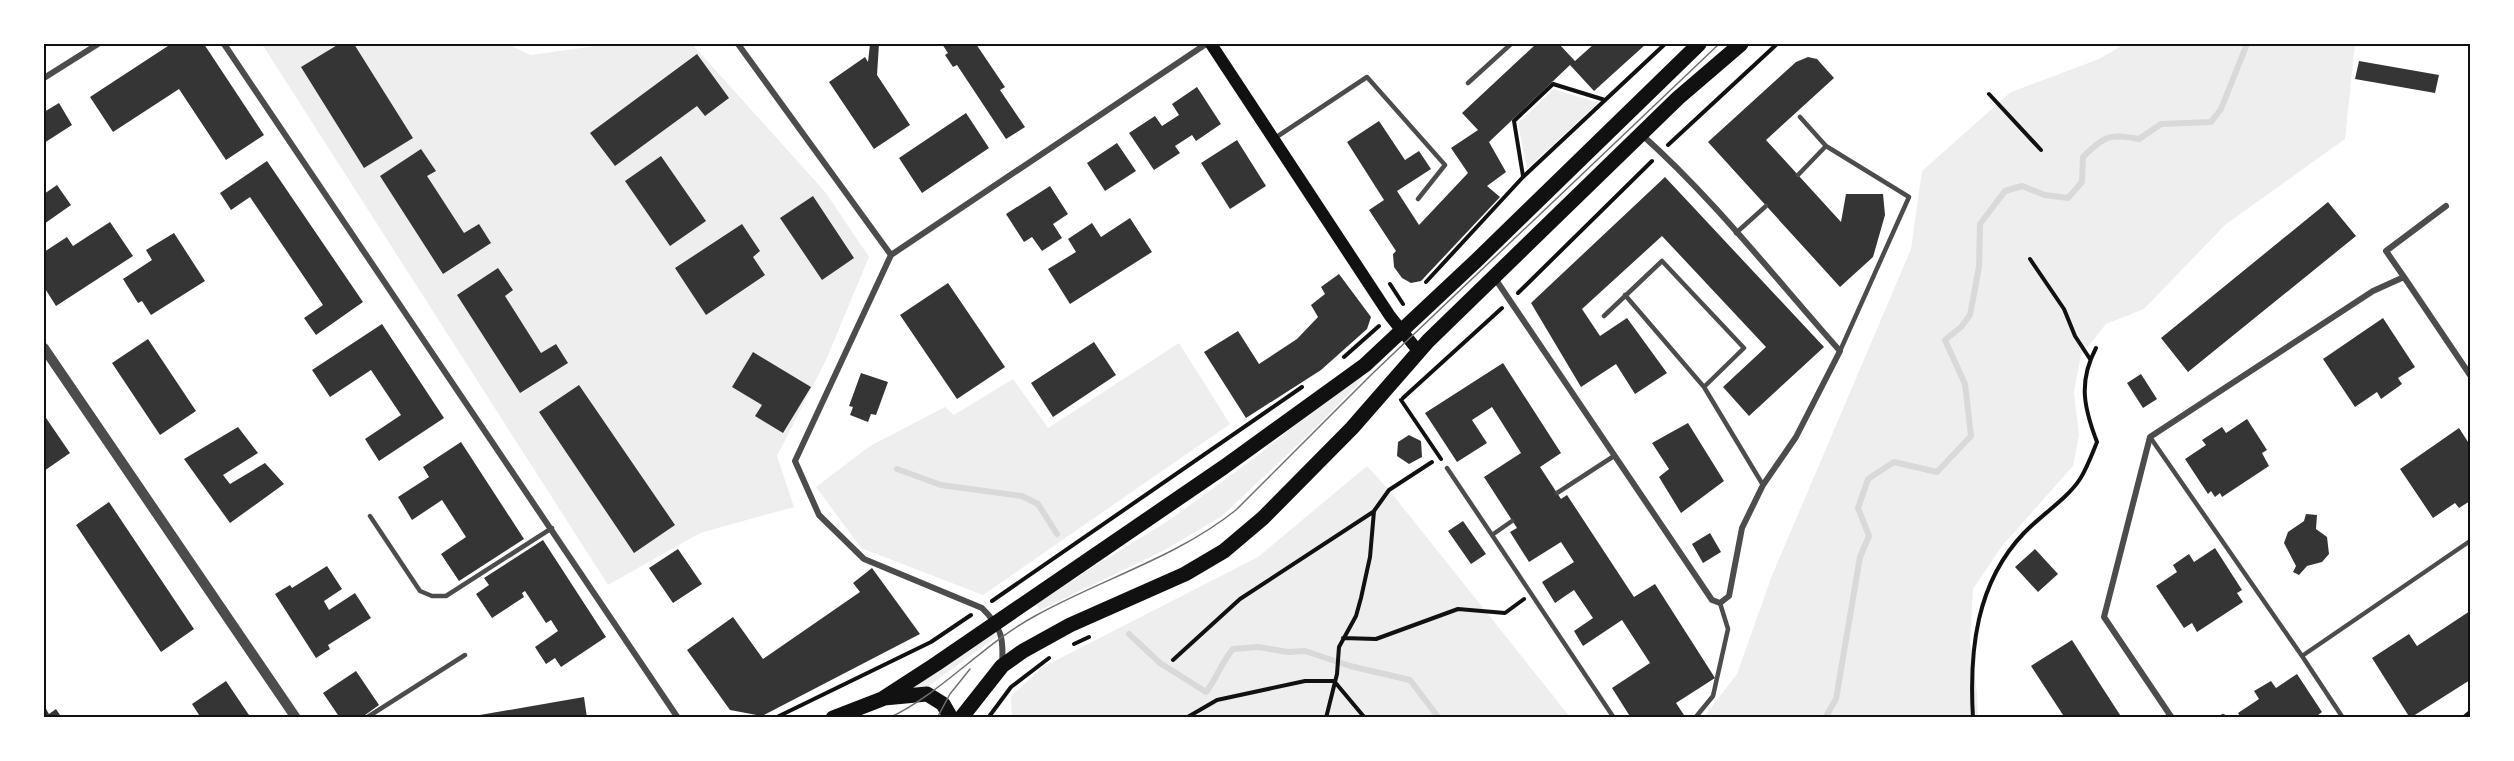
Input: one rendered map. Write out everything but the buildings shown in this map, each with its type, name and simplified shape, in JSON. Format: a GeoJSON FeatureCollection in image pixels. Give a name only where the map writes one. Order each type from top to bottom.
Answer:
{"type":"FeatureCollection","features":[{"type":"Feature","properties":{"kind":"main road"},"geometry":{"type":"LineString","coordinates":[[1211,44],[1390,316],[1419,352]]}},
{"type":"Feature","properties":{"kind":"main road"},"geometry":{"type":"LineString","coordinates":[[833,717],[882,699],[1224,467],[1365,364],[1699,44]]}},
{"type":"Feature","properties":{"kind":"main road"},"geometry":{"type":"LineString","coordinates":[[962,717],[976,696],[1002,666],[1043,638],[1185,574],[1224,551],[1263,518],[1344,436],[1419,352],[1494,276],[1641,134],[1741,44]]}},
{"type":"Feature","properties":{"kind":"main road"},"geometry":{"type":"LineString","coordinates":[[882,699],[927,694],[943,704],[951,717]]}},
{"type":"Feature","properties":{"kind":"street"},"geometry":{"type":"LineString","coordinates":[[44,78],[98,44]]}},
{"type":"Feature","properties":{"kind":"street"},"geometry":{"type":"LineString","coordinates":[[224,44],[678,717]]}},
{"type":"Feature","properties":{"kind":"street"},"geometry":{"type":"LineString","coordinates":[[738,44],[891,255]]}},
{"type":"Feature","properties":{"kind":"street"},"geometry":{"type":"LineString","coordinates":[[1002,666],[1002,643],[997,622],[982,608],[864,559],[819,515],[795,461],[891,255],[1206,44]]}},
{"type":"Feature","properties":{"kind":"street"},"geometry":{"type":"LineString","coordinates":[[1494,276],[1712,600],[1720,603],[1729,596],[1742,528],[1763,485],[1796,437],[1840,351],[1736,233],[1661,152],[1641,134]]}},
{"type":"Feature","properties":{"kind":"street"},"geometry":{"type":"LineString","coordinates":[[2446,206],[2386,251],[2470,375]]}},
{"type":"Feature","properties":{"kind":"street"},"geometry":{"type":"LineString","coordinates":[[2172,717],[2104,617],[2150,437],[2373,291],[2404,277]]}},
{"type":"Feature","properties":{"kind":"street"},"geometry":{"type":"LineString","coordinates":[[44,348],[296,717]]}},
{"type":"Feature","properties":{"kind":"lane"},"geometry":{"type":"LineString","coordinates":[[1468,83],[1511,44]]}},
{"type":"Feature","properties":{"kind":"lane"},"geometry":{"type":"LineString","coordinates":[[1273,139],[1367,77],[1445,165],[1418,199]]}},
{"type":"Feature","properties":{"kind":"lane"},"geometry":{"type":"LineString","coordinates":[[1800,117],[1826,146],[1909,196],[1840,351]]}},
{"type":"Feature","properties":{"kind":"lane"},"geometry":{"type":"LineString","coordinates":[[1798,176],[1826,146]]}},
{"type":"Feature","properties":{"kind":"lane"},"geometry":{"type":"LineString","coordinates":[[1736,233],[1766,206]]}},
{"type":"Feature","properties":{"kind":"lane"},"geometry":{"type":"LineString","coordinates":[[1604,316],[1662,261],[1744,348],[1704,387]]}},
{"type":"Feature","properties":{"kind":"lane"},"geometry":{"type":"LineString","coordinates":[[1625,295],[1704,387],[1763,485]]}},
{"type":"Feature","properties":{"kind":"lane"},"geometry":{"type":"LineString","coordinates":[[2150,437],[2343,717]]}},
{"type":"Feature","properties":{"kind":"lane"},"geometry":{"type":"LineString","coordinates":[[1557,493],[1614,456]]}},
{"type":"Feature","properties":{"kind":"lane"},"geometry":{"type":"LineString","coordinates":[[1447,468],[1614,717]]}},
{"type":"Feature","properties":{"kind":"lane"},"geometry":{"type":"LineString","coordinates":[[370,516],[420,591],[432,596],[446,596],[552,528]]}},
{"type":"Feature","properties":{"kind":"lane"},"geometry":{"type":"LineString","coordinates":[[1491,535],[1512,521]]}},
{"type":"Feature","properties":{"kind":"lane"},"geometry":{"type":"LineString","coordinates":[[2302,656],[2470,541]]}},
{"type":"Feature","properties":{"kind":"lane"},"geometry":{"type":"LineString","coordinates":[[1695,717],[1713,696],[1728,629],[1720,603]]}},
{"type":"Feature","properties":{"kind":"lane"},"geometry":{"type":"LineString","coordinates":[[366,717],[465,655]]}},
{"type":"Feature","properties":{"kind":"path"},"geometry":{"type":"LineString","coordinates":[[1424,284],[1523,177],[1665,44]]}},
{"type":"Feature","properties":{"kind":"path"},"geometry":{"type":"LineString","coordinates":[[1523,177],[1514,122],[1553,84],[1605,100]]}},
{"type":"Feature","properties":{"kind":"path"},"geometry":{"type":"LineString","coordinates":[[1989,94],[2041,150]]}},
{"type":"Feature","properties":{"kind":"path"},"geometry":{"type":"LineString","coordinates":[[2030,259],[2064,309],[2075,336],[2090,359]]}},
{"type":"Feature","properties":{"kind":"path"},"geometry":{"type":"LineString","coordinates":[[1336,365],[1410,297]]}},
{"type":"Feature","properties":{"kind":"path"},"geometry":{"type":"LineString","coordinates":[[1973,717],[1973,672],[1979,614],[1994,570],[2023,534],[2079,480],[2097,441],[2085,409],[2085,373],[2096,348]]}},
{"type":"Feature","properties":{"kind":"path"},"geometry":{"type":"LineString","coordinates":[[775,717],[931,642],[1307,384]]}},
{"type":"Feature","properties":{"kind":"path"},"geometry":{"type":"LineString","coordinates":[[1401,400],[1447,468]]}},
{"type":"Feature","properties":{"kind":"path"},"geometry":{"type":"LineString","coordinates":[[1173,660],[1240,599],[1374,512],[1389,490],[1432,462]]}},
{"type":"Feature","properties":{"kind":"path"},"geometry":{"type":"LineString","coordinates":[[1326,717],[1337,674],[1339,647],[1356,616],[1361,598],[1370,557],[1374,512]]}},
{"type":"Feature","properties":{"kind":"path"},"geometry":{"type":"LineString","coordinates":[[1343,638],[1376,639],[1458,609],[1505,613],[1531,594]]}},
{"type":"Feature","properties":{"kind":"path"},"geometry":{"type":"LineString","coordinates":[[1186,717],[1217,700],[1305,681],[1334,681],[1365,717]]}},
{"type":"Feature","properties":{"kind":"path"},"geometry":{"type":"LineString","coordinates":[[2463,717],[2470,712]]}},
{"type":"Feature","properties":{"kind":"shaded area"},"geometry":{"type":"Polygon","coordinates":[[[262,44],[507,44],[531,55],[610,44],[692,44],[826,193],[869,257],[826,360],[777,456],[794,507],[700,533],[608,585],[262,44]]]}},
{"type":"Feature","properties":{"kind":"shaded area"},"geometry":{"type":"Polygon","coordinates":[[[2125,44],[2355,44],[2345,139],[2225,225],[2144,309],[2106,324],[2081,355],[2074,392],[2079,435],[2073,466],[2002,546],[1973,589],[1970,643],[1978,717],[1703,718],[1737,674],[1771,578],[1911,249],[1922,171],[2011,92],[2099,59],[2125,44]]]}},
{"type":"Feature","properties":{"kind":"shaded area"},"geometry":{"type":"Polygon","coordinates":[[[1554,89],[1598,103],[1527,169],[1518,123],[1554,89]]]}},
{"type":"Feature","properties":{"kind":"shaded area"},"geometry":{"type":"Polygon","coordinates":[[[1179,343],[1230,424],[983,595],[861,548],[816,487],[870,446],[945,407],[954,415],[1013,379],[1048,428],[1179,343]]]}},
{"type":"Feature","properties":{"kind":"shaded area"},"geometry":{"type":"Polygon","coordinates":[[[1359,374],[1363,379],[1222,516],[1165,550],[1040,610],[1035,603],[1171,519],[1257,456],[1359,374]]]}},
{"type":"Feature","properties":{"kind":"shaded area"},"geometry":{"type":"Polygon","coordinates":[[[1367,466],[1389,490],[1570,717],[1012,718],[1011,696],[1043,667],[1258,557],[1367,466]]]}},
{"type":"Feature","properties":{"kind":"shaded area"},"geometry":{"type":"Polygon","coordinates":[[[994,631],[998,636],[923,690],[913,688],[994,631]]]}},
{"type":"Feature","properties":{"kind":"waterway"},"geometry":{"type":"LineString","coordinates":[[1825,718],[1836,699],[1860,557],[1869,536],[1858,508],[1868,479],[1894,462],[1937,472],[1971,436],[1965,384],[1945,340],[1961,327],[1970,315],[1979,267],[1980,224],[2005,191],[2022,186],[2045,195],[2068,198],[2082,182],[2083,157],[2102,140],[2121,136],[2139,139],[2161,124],[2211,122],[2221,109],[2247,44]]}},
{"type":"Feature","properties":{"kind":"waterway"},"geometry":{"type":"LineString","coordinates":[[897,469],[941,485],[1022,496],[1038,504],[1057,534]]}},
{"type":"Feature","properties":{"kind":"waterway"},"geometry":{"type":"LineString","coordinates":[[1129,634],[1160,663],[1206,692],[1233,649],[1258,647],[1288,652],[1305,651],[1350,666],[1410,680],[1439,718]]}},
{"type":"Feature","properties":{"kind":"tram line"},"geometry":{"type":"LineString","coordinates":[[889,718],[927,695],[1016,627],[1060,603],[1189,542],[1236,510],[1372,374],[1719,44]]}},
{"type":"Feature","properties":{"kind":"tram line"},"geometry":{"type":"LineString","coordinates":[[937,718],[950,694],[970,669]]}}]}
